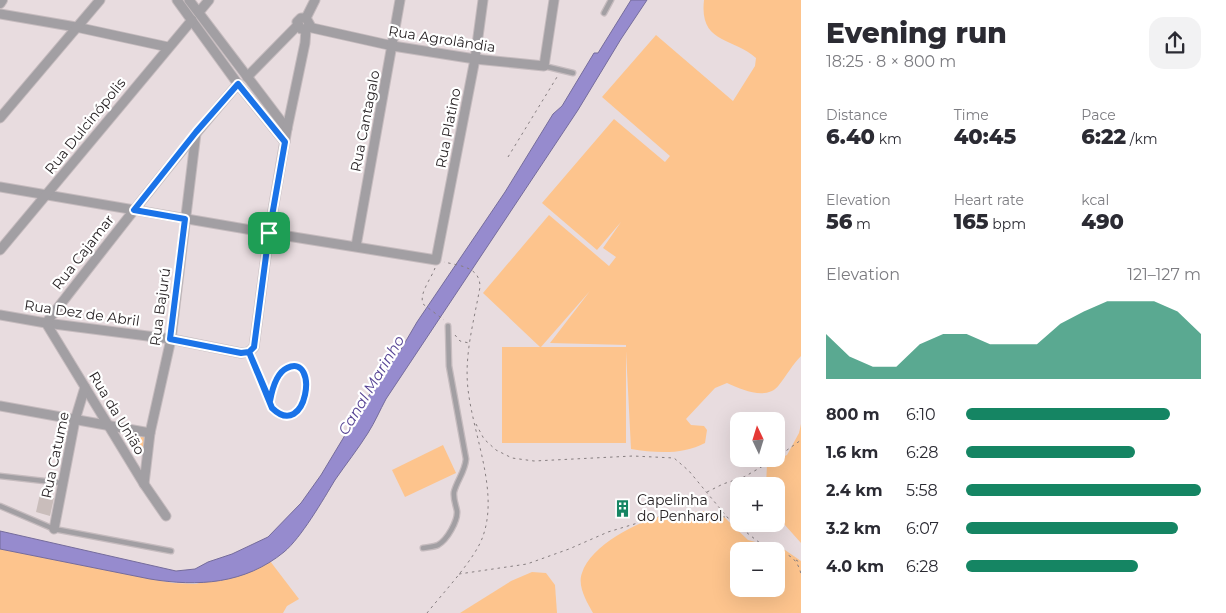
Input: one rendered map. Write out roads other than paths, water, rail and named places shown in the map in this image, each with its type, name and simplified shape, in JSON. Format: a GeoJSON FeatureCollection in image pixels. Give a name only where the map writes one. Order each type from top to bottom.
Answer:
{"type":"FeatureCollection","features":[{"type":"Feature","properties":{"kind":"street"},"geometry":{"type":"LineString","coordinates":[[0,118],[100,0]]}},
{"type":"Feature","properties":{"kind":"street"},"geometry":{"type":"LineString","coordinates":[[177,0],[238,84],[285,142]]}},
{"type":"Feature","properties":{"kind":"street"},"geometry":{"type":"LineString","coordinates":[[189,0],[287,129]]}},
{"type":"Feature","properties":{"kind":"street"},"geometry":{"type":"LineString","coordinates":[[199,12],[209,0]]}},
{"type":"Feature","properties":{"kind":"street"},"geometry":{"type":"LineString","coordinates":[[249,352],[254,347],[269,233],[287,129],[305,43],[305,24],[315,0]]}},
{"type":"Feature","properties":{"kind":"street","name":"Rua Cantagalo"},"geometry":{"type":"LineString","coordinates":[[356,246],[400,0]]}},
{"type":"Feature","properties":{"kind":"street","name":"Rua Platino"},"geometry":{"type":"LineString","coordinates":[[356,246],[436,260],[475,59],[483,0]]}},
{"type":"Feature","properties":{"kind":"street"},"geometry":{"type":"LineString","coordinates":[[544,66],[554,0]]}},
{"type":"Feature","properties":{"kind":"street"},"geometry":{"type":"LineString","coordinates":[[0,14],[168,47]]}},
{"type":"Feature","properties":{"kind":"street","name":"Rua Dulcinópolis"},"geometry":{"type":"LineString","coordinates":[[0,250],[192,20]]}},
{"type":"Feature","properties":{"kind":"street"},"geometry":{"type":"LineString","coordinates":[[247,77],[305,24]]}},
{"type":"Feature","properties":{"kind":"street","name":"Rua Agrolândia"},"geometry":{"type":"LineString","coordinates":[[305,24],[393,46],[475,59],[544,66]]}},
{"type":"Feature","properties":{"kind":"street","name":"Rua Cajamar"},"geometry":{"type":"LineString","coordinates":[[46,323],[196,132],[238,84]]}},
{"type":"Feature","properties":{"kind":"street","name":"Rua Bajurú"},"geometry":{"type":"LineString","coordinates":[[144,484],[150,433],[170,339],[196,132]]}},
{"type":"Feature","properties":{"kind":"street"},"geometry":{"type":"LineString","coordinates":[[0,187],[356,246]]}},
{"type":"Feature","properties":{"kind":"street","name":"Rua Dez de Abril"},"geometry":{"type":"LineString","coordinates":[[0,315],[170,339],[241,353],[249,352]]}},
{"type":"Feature","properties":{"kind":"street","name":"Rua da União"},"geometry":{"type":"LineString","coordinates":[[46,323],[144,484],[166,516]]}},
{"type":"Feature","properties":{"kind":"street","name":"Rua Catume"},"geometry":{"type":"LineString","coordinates":[[54,530],[75,420],[86,387]]}},
{"type":"Feature","properties":{"kind":"street"},"geometry":{"type":"LineString","coordinates":[[0,406],[150,433]]}},
{"type":"Feature","properties":{"kind":"lane"},"geometry":{"type":"LineString","coordinates":[[604,13],[611,0]]}},
{"type":"Feature","properties":{"kind":"lane","name":"Rua Agrolândia"},"geometry":{"type":"LineString","coordinates":[[544,66],[572,73]]}},
{"type":"Feature","properties":{"kind":"lane"},"geometry":{"type":"LineString","coordinates":[[423,548],[437,545],[443,541],[455,522],[457,513],[454,495],[456,486],[466,468],[449,366],[448,326]]}},
{"type":"Feature","properties":{"kind":"lane"},"geometry":{"type":"LineString","coordinates":[[249,352],[272,408],[277,414],[284,415],[296,412],[301,408],[305,397],[305,374],[297,366],[291,366],[282,371],[275,384],[270,401]]}},
{"type":"Feature","properties":{"kind":"lane"},"geometry":{"type":"LineString","coordinates":[[0,476],[62,483]]}},
{"type":"Feature","properties":{"kind":"lane"},"geometry":{"type":"LineString","coordinates":[[0,506],[54,530],[171,552]]}},
{"type":"Feature","properties":{"kind":"place","name":"Capelinha do Penharol"},"geometry":{"type":"Point","coordinates":[623,508]}},
{"type":"Feature","properties":{"kind":"water label","name":"Canal Marinho"},"geometry":{"type":"Point","coordinates":[371,385]}}]}
